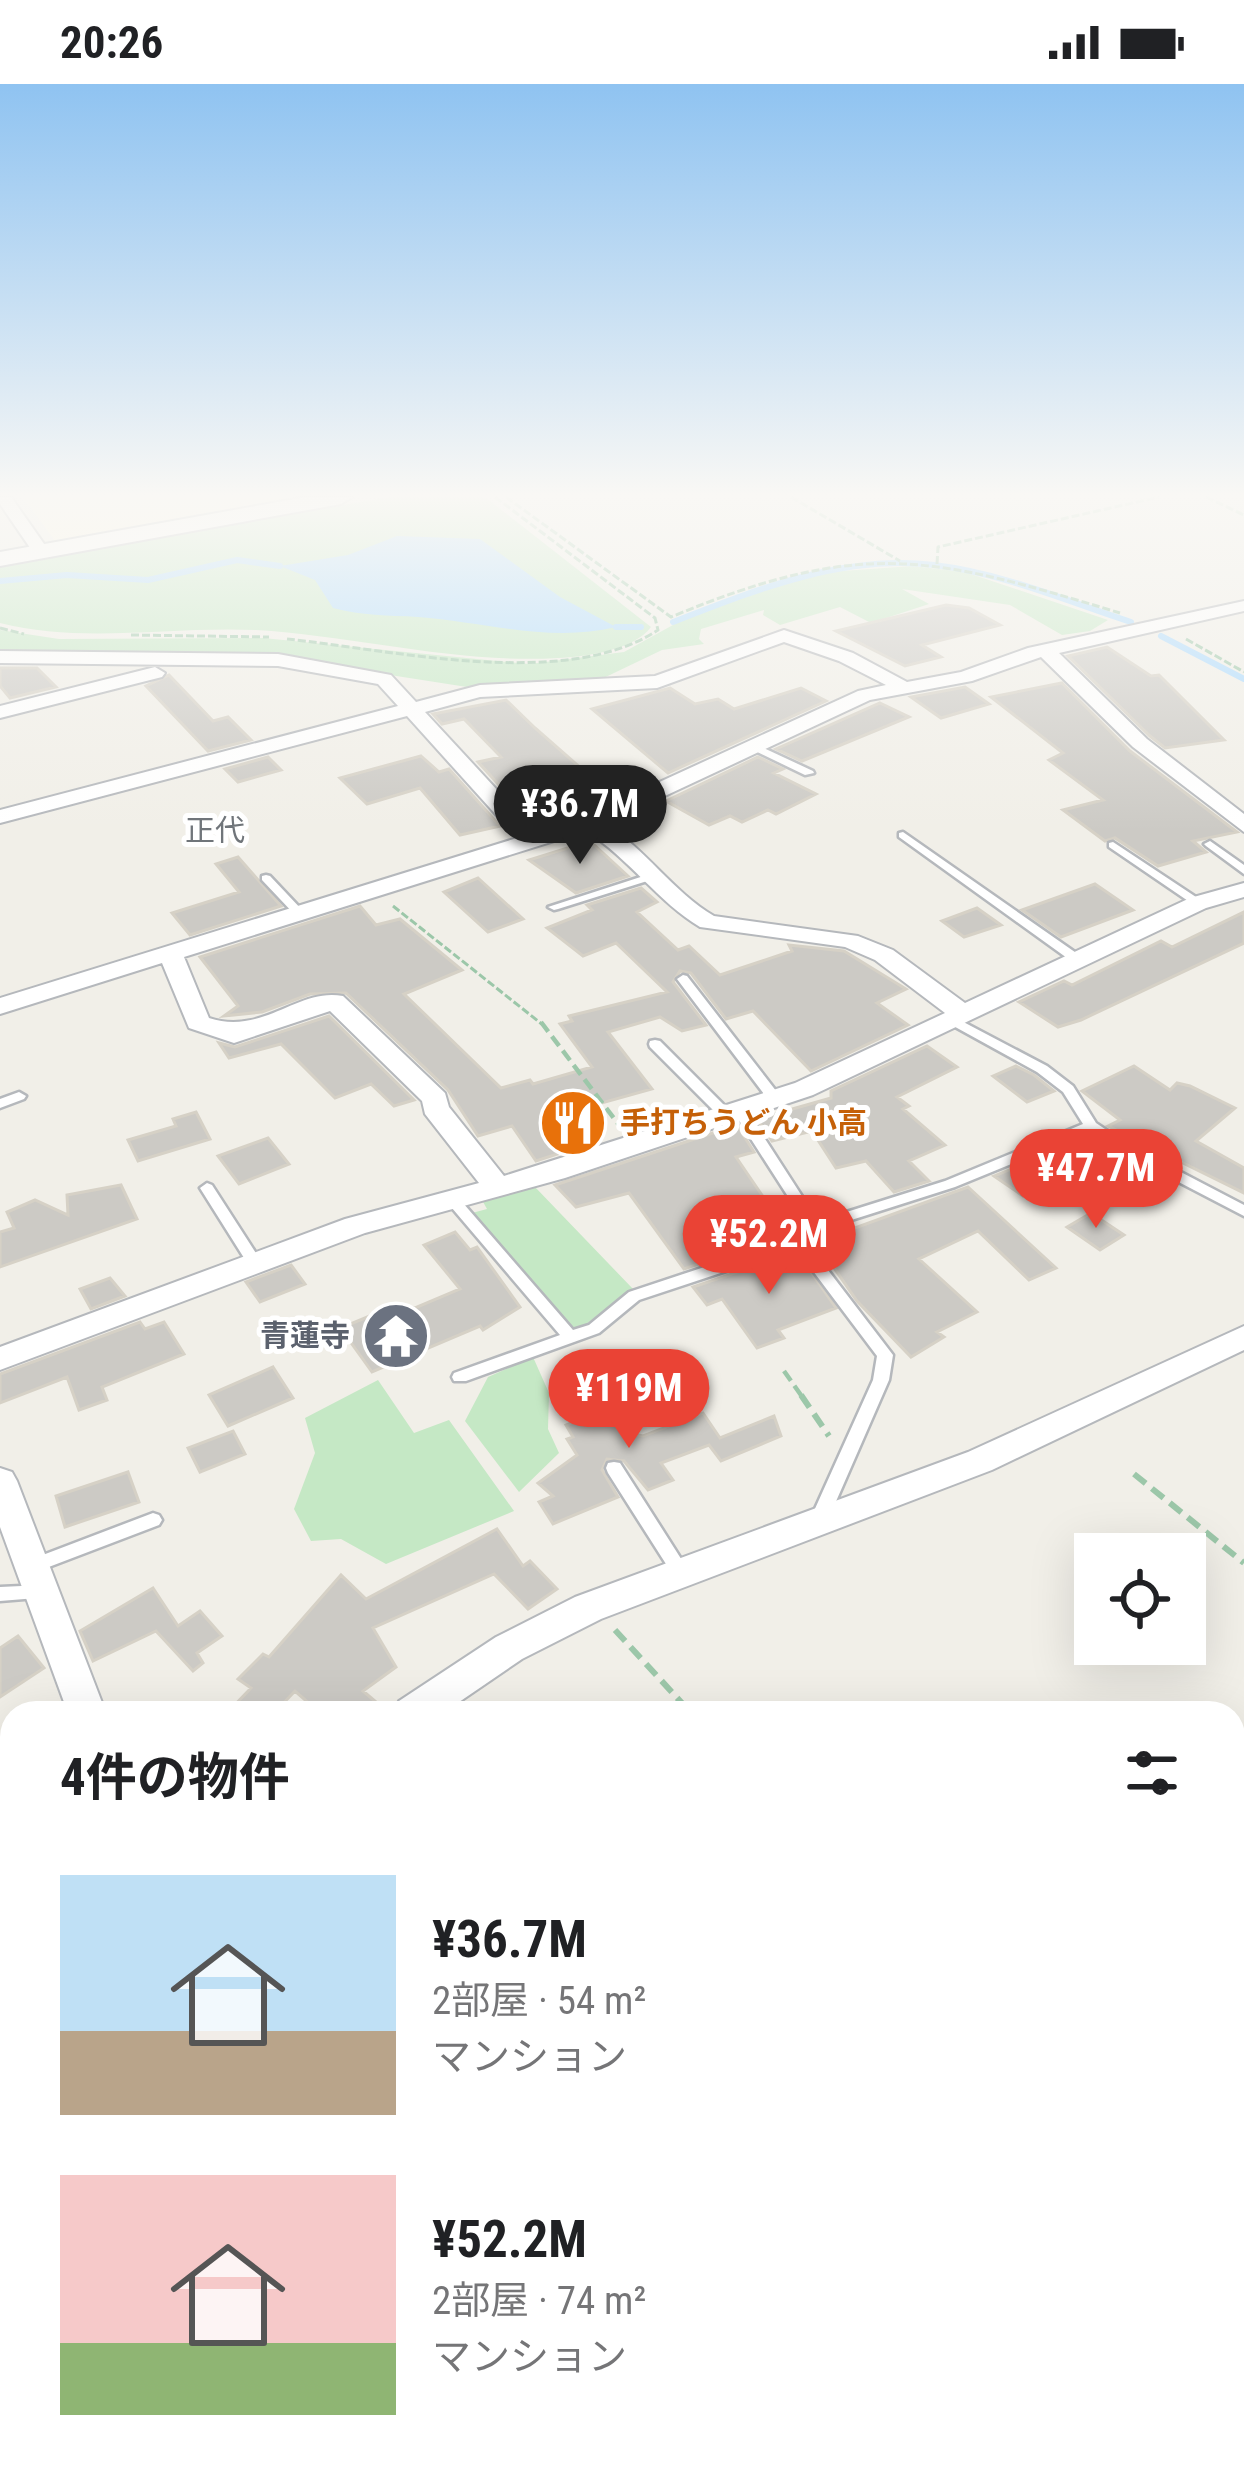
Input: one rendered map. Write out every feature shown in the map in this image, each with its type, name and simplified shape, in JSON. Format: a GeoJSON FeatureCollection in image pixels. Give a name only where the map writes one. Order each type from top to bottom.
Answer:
{"type":"FeatureCollection","features":[{"type":"Feature","properties":{"kind":"street"},"geometry":{"type":"LineString","coordinates":[[0,1006],[589,823],[865,695],[964,677],[1045,650],[1234,608]]}},
{"type":"Feature","properties":{"kind":"street"},"geometry":{"type":"LineString","coordinates":[[0,817],[480,692],[643,684],[784,636],[847,657],[903,687]]}},
{"type":"Feature","properties":{"kind":"street"},"geometry":{"type":"LineString","coordinates":[[1045,650],[1140,743],[1244,825]]}},
{"type":"Feature","properties":{"kind":"street"},"geometry":{"type":"LineString","coordinates":[[0,658],[278,660],[369,673],[384,679],[532,841]]}},
{"type":"Feature","properties":{"kind":"street"},"geometry":{"type":"LineString","coordinates":[[0,712],[208,659]]}},
{"type":"Feature","properties":{"kind":"street"},"geometry":{"type":"LineString","coordinates":[[589,823],[630,849],[708,922],[850,941],[884,955],[958,1017]]}},
{"type":"Feature","properties":{"kind":"street"},"geometry":{"type":"LineString","coordinates":[[0,1359],[355,1226],[497,1187],[776,1099],[839,1075],[1198,902],[1244,890]]}},
{"type":"Feature","properties":{"kind":"street"},"geometry":{"type":"LineString","coordinates":[[170,953],[198,1023],[235,1035],[334,1001],[436,1099],[435,1108],[497,1187]]}},
{"type":"Feature","properties":{"kind":"street"},"geometry":{"type":"LineString","coordinates":[[430,1701],[509,1648],[679,1570],[817,1524],[980,1461],[1244,1337]]}},
{"type":"Feature","properties":{"kind":"street"},"geometry":{"type":"LineString","coordinates":[[0,1481],[84,1701]]}},
{"type":"Feature","properties":{"kind":"lane"},"geometry":{"type":"LineString","coordinates":[[753,746],[809,773]]}},
{"type":"Feature","properties":{"kind":"lane"},"geometry":{"type":"LineString","coordinates":[[903,835],[1078,960]]}},
{"type":"Feature","properties":{"kind":"lane"},"geometry":{"type":"LineString","coordinates":[[1210,844],[1244,871]]}},
{"type":"Feature","properties":{"kind":"lane"},"geometry":{"type":"LineString","coordinates":[[1113,845],[1198,902]]}},
{"type":"Feature","properties":{"kind":"lane"},"geometry":{"type":"LineString","coordinates":[[554,907],[656,875]]}},
{"type":"Feature","properties":{"kind":"lane"},"geometry":{"type":"LineString","coordinates":[[266,878],[300,914]]}},
{"type":"Feature","properties":{"kind":"lane"},"geometry":{"type":"LineString","coordinates":[[683,979],[776,1099]]}},
{"type":"Feature","properties":{"kind":"lane"},"geometry":{"type":"LineString","coordinates":[[958,1017],[1068,1089],[1090,1126],[1244,1210]]}},
{"type":"Feature","properties":{"kind":"lane"},"geometry":{"type":"LineString","coordinates":[[655,1044],[733,1113],[809,1233],[815,1263],[885,1355],[881,1380],[817,1524]]}},
{"type":"Feature","properties":{"kind":"lane"},"geometry":{"type":"LineString","coordinates":[[0,1104],[19,1096]]}},
{"type":"Feature","properties":{"kind":"lane"},"geometry":{"type":"LineString","coordinates":[[460,1377],[594,1329],[634,1296],[950,1184],[1090,1126]]}},
{"type":"Feature","properties":{"kind":"lane"},"geometry":{"type":"LineString","coordinates":[[207,1187],[256,1265]]}},
{"type":"Feature","properties":{"kind":"lane"},"geometry":{"type":"LineString","coordinates":[[451,1198],[570,1337]]}},
{"type":"Feature","properties":{"kind":"lane"},"geometry":{"type":"LineString","coordinates":[[614,1468],[679,1570]]}},
{"type":"Feature","properties":{"kind":"lane"},"geometry":{"type":"LineString","coordinates":[[0,1594],[153,1520]]}},
{"type":"Feature","properties":{"kind":"path"},"geometry":{"type":"LineString","coordinates":[[113,635],[259,636],[529,663],[625,650],[652,638],[658,629],[656,620],[641,608]]}},
{"type":"Feature","properties":{"kind":"path"},"geometry":{"type":"LineString","coordinates":[[658,608],[670,617]]}},
{"type":"Feature","properties":{"kind":"path"},"geometry":{"type":"LineString","coordinates":[[656,620],[696,608]]}},
{"type":"Feature","properties":{"kind":"path"},"geometry":{"type":"LineString","coordinates":[[1097,608],[1214,652],[1244,672]]}},
{"type":"Feature","properties":{"kind":"path"},"geometry":{"type":"LineString","coordinates":[[0,628],[29,635]]}},
{"type":"Feature","properties":{"kind":"path"},"geometry":{"type":"LineString","coordinates":[[376,890],[427,937],[534,1013],[575,1060],[632,1145]]}},
{"type":"Feature","properties":{"kind":"path"},"geometry":{"type":"LineString","coordinates":[[784,1371],[846,1460]]}},
{"type":"Feature","properties":{"kind":"path"},"geometry":{"type":"LineString","coordinates":[[1134,1474],[1244,1563]]}},
{"type":"Feature","properties":{"kind":"path"},"geometry":{"type":"LineString","coordinates":[[608,1621],[680,1701]]}},
{"type":"Feature","properties":{"kind":"green space"},"geometry":{"type":"Polygon","coordinates":[[[0,608],[627,608],[651,627],[608,651],[520,659],[256,630],[95,633],[0,623],[0,608]]]}},
{"type":"Feature","properties":{"kind":"green space"},"geometry":{"type":"Polygon","coordinates":[[[715,608],[836,608],[780,625],[763,615],[764,610],[701,629],[699,639],[704,644],[662,650],[589,685],[467,687],[281,658],[0,655],[0,630],[59,639],[263,638],[529,664],[624,652],[682,620],[715,608]]]}},
{"type":"Feature","properties":{"kind":"green space"},"geometry":{"type":"Polygon","coordinates":[[[843,608],[916,608],[871,623],[843,608]]]}},
{"type":"Feature","properties":{"kind":"green space"},"geometry":{"type":"Polygon","coordinates":[[[1016,608],[1073,608],[1108,620],[1090,631],[1062,635],[1016,608]]]}},
{"type":"Feature","properties":{"kind":"green space"},"geometry":{"type":"Polygon","coordinates":[[[535,1187],[634,1290],[576,1331],[472,1213],[487,1209],[482,1200],[535,1187]]]}},
{"type":"Feature","properties":{"kind":"green space"},"geometry":{"type":"Polygon","coordinates":[[[533,1357],[549,1393],[548,1429],[559,1453],[519,1492],[465,1421],[488,1377],[533,1357]]]}},
{"type":"Feature","properties":{"kind":"green space"},"geometry":{"type":"Polygon","coordinates":[[[378,1380],[414,1433],[449,1420],[514,1511],[386,1564],[341,1539],[311,1541],[294,1509],[315,1453],[305,1418],[378,1380]]]}},
{"type":"Feature","properties":{"kind":"water"},"geometry":{"type":"Polygon","coordinates":[[[334,608],[581,608],[616,627],[542,632],[334,608]]]}},
{"type":"Feature","properties":{"kind":"building"},"geometry":{"type":"Polygon","coordinates":[[[932,608],[970,608],[1000,625],[922,645],[941,657],[905,666],[836,631],[932,608]]]}},
{"type":"Feature","properties":{"kind":"building"},"geometry":{"type":"Polygon","coordinates":[[[1107,647],[1151,676],[1159,675],[1224,740],[1165,748],[1068,656],[1107,647]]]}},
{"type":"Feature","properties":{"kind":"building"},"geometry":{"type":"Polygon","coordinates":[[[0,668],[37,668],[56,687],[10,698],[0,686],[0,668]]]}},
{"type":"Feature","properties":{"kind":"building"},"geometry":{"type":"Polygon","coordinates":[[[169,675],[213,721],[228,717],[251,740],[208,751],[146,686],[169,675]]]}},
{"type":"Feature","properties":{"kind":"building"},"geometry":{"type":"Polygon","coordinates":[[[1062,683],[1130,751],[1237,832],[1193,841],[1206,852],[1158,866],[1115,838],[1105,841],[1063,810],[1103,800],[1049,760],[1063,753],[991,697],[1062,683]]]}},
{"type":"Feature","properties":{"kind":"building"},"geometry":{"type":"Polygon","coordinates":[[[965,687],[989,704],[941,718],[911,697],[965,687]]]}},
{"type":"Feature","properties":{"kind":"building"},"geometry":{"type":"Polygon","coordinates":[[[670,688],[695,704],[718,699],[734,709],[801,688],[826,701],[668,773],[592,709],[670,688]]]}},
{"type":"Feature","properties":{"kind":"building"},"geometry":{"type":"Polygon","coordinates":[[[506,700],[615,798],[530,819],[478,762],[501,757],[464,719],[442,724],[433,714],[506,700]]]}},
{"type":"Feature","properties":{"kind":"building"},"geometry":{"type":"Polygon","coordinates":[[[880,703],[909,717],[802,761],[776,749],[880,703]]]}},
{"type":"Feature","properties":{"kind":"building"},"geometry":{"type":"Polygon","coordinates":[[[421,756],[439,772],[449,769],[500,826],[460,835],[420,788],[367,804],[340,778],[421,756]]]}},
{"type":"Feature","properties":{"kind":"building"},"geometry":{"type":"Polygon","coordinates":[[[268,757],[281,770],[238,782],[225,769],[268,757]]]}},
{"type":"Feature","properties":{"kind":"building"},"geometry":{"type":"Polygon","coordinates":[[[758,757],[783,769],[774,773],[816,794],[776,814],[768,810],[742,822],[730,816],[709,825],[666,801],[758,757]]]}},
{"type":"Feature","properties":{"kind":"building"},"geometry":{"type":"Polygon","coordinates":[[[590,841],[628,876],[576,893],[529,860],[590,841]]]}},
{"type":"Feature","properties":{"kind":"building"},"geometry":{"type":"Polygon","coordinates":[[[238,857],[281,906],[190,935],[172,913],[239,892],[216,864],[238,857]]]}},
{"type":"Feature","properties":{"kind":"building"},"geometry":{"type":"Polygon","coordinates":[[[478,878],[523,919],[488,932],[444,892],[478,878]]]}},
{"type":"Feature","properties":{"kind":"building"},"geometry":{"type":"Polygon","coordinates":[[[1095,884],[1133,910],[1061,937],[1022,910],[1095,884]]]}},
{"type":"Feature","properties":{"kind":"building"},"geometry":{"type":"Polygon","coordinates":[[[641,888],[657,902],[637,912],[678,950],[689,946],[720,975],[792,951],[789,945],[844,951],[906,989],[877,1003],[908,1025],[811,1071],[753,1011],[726,1019],[691,973],[680,971],[673,982],[706,1025],[682,1031],[660,1017],[608,1032],[652,1089],[569,1112],[594,1142],[536,1161],[512,1126],[478,1136],[448,1090],[346,993],[310,994],[262,1012],[224,1016],[238,1006],[200,957],[360,906],[376,925],[400,919],[462,970],[404,994],[501,1088],[530,1080],[533,1084],[592,1067],[560,1024],[572,1021],[569,1016],[667,992],[616,943],[583,956],[547,928],[592,910],[587,905],[641,888]]]}},
{"type":"Feature","properties":{"kind":"building"},"geometry":{"type":"Polygon","coordinates":[[[977,908],[1001,925],[964,937],[942,921],[977,908]]]}},
{"type":"Feature","properties":{"kind":"building"},"geometry":{"type":"Polygon","coordinates":[[[1244,912],[1244,943],[1081,1020],[1058,1027],[1019,1002],[1064,981],[1072,985],[1161,941],[1172,947],[1244,912]]]}},
{"type":"Feature","properties":{"kind":"building"},"geometry":{"type":"Polygon","coordinates":[[[329,1016],[414,1100],[394,1106],[371,1084],[335,1098],[281,1044],[229,1058],[219,1043],[235,1047],[329,1016]]]}},
{"type":"Feature","properties":{"kind":"building"},"geometry":{"type":"Polygon","coordinates":[[[927,1046],[957,1067],[897,1097],[909,1106],[903,1109],[945,1145],[909,1161],[929,1181],[894,1192],[866,1161],[836,1168],[812,1131],[772,1141],[757,1119],[831,1098],[831,1091],[927,1046]]]}},
{"type":"Feature","properties":{"kind":"building"},"geometry":{"type":"Polygon","coordinates":[[[1016,1066],[1054,1091],[1027,1102],[993,1076],[1016,1066]]]}},
{"type":"Feature","properties":{"kind":"building"},"geometry":{"type":"Polygon","coordinates":[[[1134,1066],[1170,1090],[1177,1083],[1190,1086],[1235,1108],[1196,1141],[1244,1168],[1244,1193],[1108,1126],[1120,1120],[1082,1091],[1134,1066]]]}},
{"type":"Feature","properties":{"kind":"building"},"geometry":{"type":"Polygon","coordinates":[[[196,1112],[210,1139],[138,1161],[128,1140],[176,1126],[173,1119],[196,1112]]]}},
{"type":"Feature","properties":{"kind":"building"},"geometry":{"type":"Polygon","coordinates":[[[737,1125],[754,1152],[736,1157],[766,1201],[779,1202],[799,1228],[795,1232],[684,1269],[629,1193],[576,1207],[555,1185],[737,1125]]]}},
{"type":"Feature","properties":{"kind":"building"},"geometry":{"type":"Polygon","coordinates":[[[1090,1137],[1111,1151],[1023,1196],[994,1176],[1090,1137]]]}},
{"type":"Feature","properties":{"kind":"building"},"geometry":{"type":"Polygon","coordinates":[[[268,1138],[289,1164],[239,1184],[218,1156],[268,1138]]]}},
{"type":"Feature","properties":{"kind":"building"},"geometry":{"type":"Polygon","coordinates":[[[121,1185],[137,1219],[0,1267],[0,1232],[14,1228],[7,1212],[35,1200],[68,1215],[67,1195],[121,1185]]]}},
{"type":"Feature","properties":{"kind":"building"},"geometry":{"type":"Polygon","coordinates":[[[968,1187],[1056,1268],[1029,1280],[978,1231],[919,1259],[977,1312],[937,1332],[944,1337],[911,1357],[857,1301],[816,1242],[968,1187]]]}},
{"type":"Feature","properties":{"kind":"building"},"geometry":{"type":"Polygon","coordinates":[[[1091,1213],[1124,1235],[1100,1250],[1067,1227],[1091,1213]]]}},
{"type":"Feature","properties":{"kind":"building"},"geometry":{"type":"Polygon","coordinates":[[[455,1232],[470,1250],[477,1247],[520,1307],[483,1330],[480,1326],[372,1372],[344,1333],[351,1330],[348,1325],[396,1305],[415,1308],[460,1289],[424,1245],[455,1232]]]}},
{"type":"Feature","properties":{"kind":"building"},"geometry":{"type":"Polygon","coordinates":[[[797,1252],[836,1308],[778,1330],[784,1338],[757,1348],[722,1299],[707,1305],[693,1287],[797,1252]]]}},
{"type":"Feature","properties":{"kind":"building"},"geometry":{"type":"Polygon","coordinates":[[[291,1265],[305,1284],[260,1302],[246,1282],[291,1265]]]}},
{"type":"Feature","properties":{"kind":"building"},"geometry":{"type":"Polygon","coordinates":[[[110,1278],[125,1296],[91,1309],[80,1289],[110,1278]]]}},
{"type":"Feature","properties":{"kind":"building"},"geometry":{"type":"Polygon","coordinates":[[[140,1322],[145,1329],[164,1322],[184,1354],[102,1387],[107,1400],[79,1410],[67,1377],[0,1403],[0,1374],[140,1322]]]}},
{"type":"Feature","properties":{"kind":"building"},"geometry":{"type":"Polygon","coordinates":[[[273,1367],[293,1398],[228,1426],[209,1395],[273,1367]]]}},
{"type":"Feature","properties":{"kind":"building"},"geometry":{"type":"Polygon","coordinates":[[[588,1378],[634,1434],[643,1436],[703,1413],[720,1438],[774,1416],[781,1436],[721,1461],[709,1445],[661,1463],[673,1480],[648,1490],[624,1461],[607,1459],[602,1470],[618,1497],[553,1524],[539,1502],[553,1496],[538,1483],[577,1455],[567,1439],[573,1437],[566,1425],[574,1422],[563,1405],[570,1402],[561,1388],[588,1378]]]}},
{"type":"Feature","properties":{"kind":"building"},"geometry":{"type":"Polygon","coordinates":[[[233,1431],[245,1454],[200,1472],[188,1448],[233,1431]]]}},
{"type":"Feature","properties":{"kind":"building"},"geometry":{"type":"Polygon","coordinates":[[[128,1472],[139,1502],[65,1527],[56,1496],[128,1472]]]}},
{"type":"Feature","properties":{"kind":"building"},"geometry":{"type":"Polygon","coordinates":[[[497,1529],[523,1566],[530,1561],[557,1589],[528,1609],[494,1574],[373,1628],[396,1667],[363,1691],[375,1701],[306,1701],[295,1691],[285,1701],[239,1701],[251,1688],[238,1679],[263,1654],[269,1657],[341,1575],[366,1599],[497,1529]]]}},
{"type":"Feature","properties":{"kind":"building"},"geometry":{"type":"Polygon","coordinates":[[[153,1588],[178,1626],[200,1611],[222,1636],[197,1653],[203,1663],[193,1671],[156,1631],[93,1661],[80,1631],[153,1588]]]}},
{"type":"Feature","properties":{"kind":"building"},"geometry":{"type":"Polygon","coordinates":[[[18,1636],[44,1668],[0,1697],[0,1648],[18,1636]]]}},
{"type":"Feature","properties":{"kind":"waterway"},"geometry":{"type":"LineString","coordinates":[[673,622],[709,608]]}},
{"type":"Feature","properties":{"kind":"waterway"},"geometry":{"type":"LineString","coordinates":[[1091,608],[1131,622]]}},
{"type":"Feature","properties":{"kind":"waterway"},"geometry":{"type":"LineString","coordinates":[[616,627],[641,627]]}},
{"type":"Feature","properties":{"kind":"waterway"},"geometry":{"type":"LineString","coordinates":[[1161,636],[1244,679]]}},
{"type":"Feature","properties":{"kind":"place","name":"手打ちうどん 小高"},"geometry":{"type":"Point","coordinates":[573,1123]}},
{"type":"Feature","properties":{"kind":"place","name":"青蓮寺"},"geometry":{"type":"Point","coordinates":[396,1336]}},
{"type":"Feature","properties":{"kind":"district","name":"正代"},"geometry":{"type":"Point","coordinates":[215,831]}}]}
